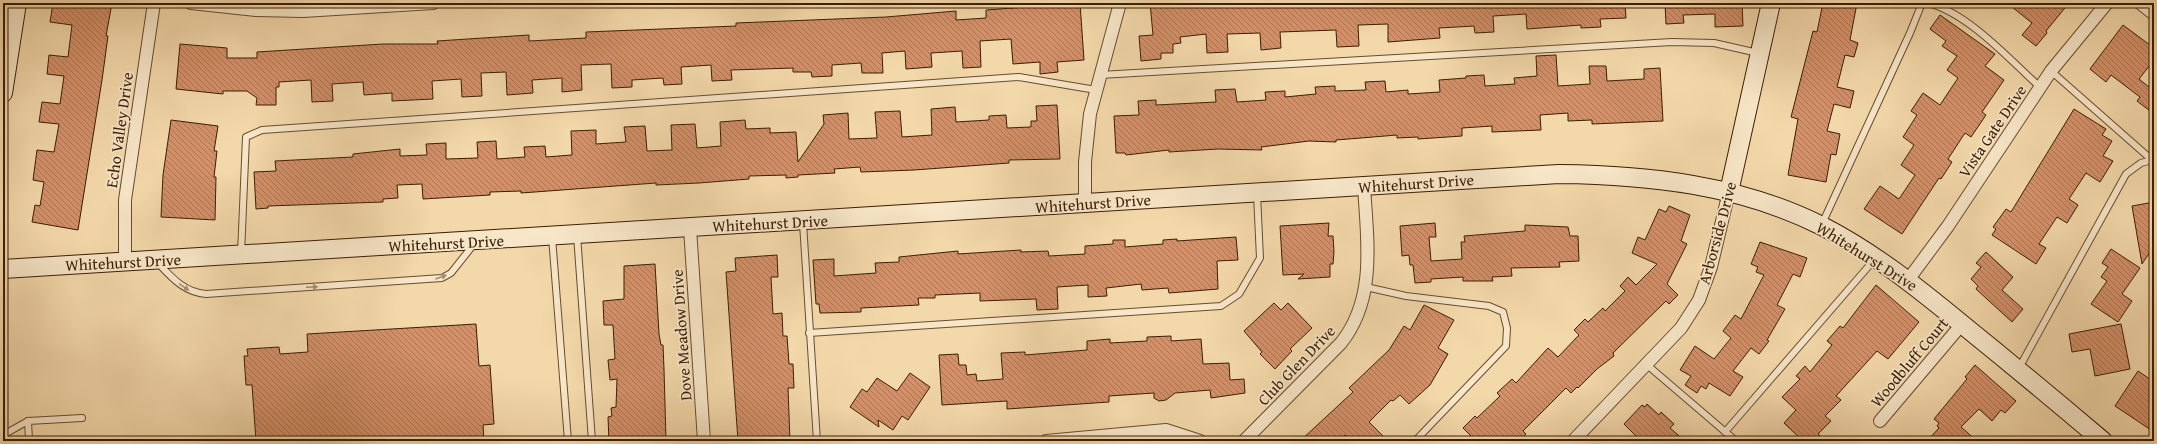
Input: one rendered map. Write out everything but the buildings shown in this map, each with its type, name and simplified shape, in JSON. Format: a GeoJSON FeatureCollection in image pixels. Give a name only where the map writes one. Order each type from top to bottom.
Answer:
{"type":"FeatureCollection","features":[{"type":"Feature","properties":{"kind":"street"},"geometry":{"type":"LineString","coordinates":[[3,93],[17,3]]}},
{"type":"Feature","properties":{"kind":"street","name":"Echo Valley Drive"},"geometry":{"type":"LineString","coordinates":[[125,262],[126,200],[154,3]]}},
{"type":"Feature","properties":{"kind":"street"},"geometry":{"type":"LineString","coordinates":[[191,3],[256,10],[303,10],[433,3]]}},
{"type":"Feature","properties":{"kind":"street"},"geometry":{"type":"LineString","coordinates":[[1085,203],[1085,162],[1090,114],[1099,76],[1120,3]]}},
{"type":"Feature","properties":{"kind":"street","name":"Arborside Drive"},"geometry":{"type":"LineString","coordinates":[[1577,440],[1681,328],[1699,300],[1711,267],[1729,192],[1758,53],[1771,3]]}},
{"type":"Feature","properties":{"kind":"street","name":"Vista Gate Drive"},"geometry":{"type":"LineString","coordinates":[[1908,280],[1948,226],[2051,71],[2107,3]]}},
{"type":"Feature","properties":{"kind":"street"},"geometry":{"type":"LineString","coordinates":[[2140,3],[2154,14]]}},
{"type":"Feature","properties":{"kind":"street","name":"Whitehurst Drive"},"geometry":{"type":"LineString","coordinates":[[3,269],[552,237],[1559,174],[1640,176],[1729,192],[1757,200],[1822,226],[1908,280],[2018,369],[2103,441]]}},
{"type":"Feature","properties":{"kind":"street","name":"Club Glen Drive"},"geometry":{"type":"LineString","coordinates":[[1244,441],[1351,331],[1366,287],[1368,251],[1364,186]]}},
{"type":"Feature","properties":{"kind":"street","name":"Dove Meadow Drive"},"geometry":{"type":"LineString","coordinates":[[690,228],[704,441]]}},
{"type":"Feature","properties":{"kind":"street","name":"Woodbluff Court"},"geometry":{"type":"LineString","coordinates":[[1880,421],[1962,324]]}},
{"type":"Feature","properties":{"kind":"street"},"geometry":{"type":"LineString","coordinates":[[1046,441],[1166,430],[1200,441]]}},
{"type":"Feature","properties":{"kind":"lane"},"geometry":{"type":"LineString","coordinates":[[1822,226],[1910,33],[1922,3]]}},
{"type":"Feature","properties":{"kind":"lane"},"geometry":{"type":"LineString","coordinates":[[1928,3],[1942,6],[1966,21],[2040,87]]}},
{"type":"Feature","properties":{"kind":"lane"},"geometry":{"type":"LineString","coordinates":[[1099,76],[1672,42],[1714,43],[1758,53]]}},
{"type":"Feature","properties":{"kind":"lane"},"geometry":{"type":"LineString","coordinates":[[2051,71],[2153,160]]}},
{"type":"Feature","properties":{"kind":"lane"},"geometry":{"type":"LineString","coordinates":[[241,255],[246,137],[262,130],[1018,77],[1096,90]]}},
{"type":"Feature","properties":{"kind":"lane"},"geometry":{"type":"LineString","coordinates":[[2018,369],[2126,174],[2141,163],[2153,160]]}},
{"type":"Feature","properties":{"kind":"lane"},"geometry":{"type":"LineString","coordinates":[[809,333],[1221,306],[1240,294],[1260,258],[1257,193]]}},
{"type":"Feature","properties":{"kind":"lane"},"geometry":{"type":"LineString","coordinates":[[803,221],[817,441]]}},
{"type":"Feature","properties":{"kind":"lane"},"geometry":{"type":"LineString","coordinates":[[577,235],[592,441]]}},
{"type":"Feature","properties":{"kind":"lane"},"geometry":{"type":"LineString","coordinates":[[552,237],[568,441]]}},
{"type":"Feature","properties":{"kind":"lane"},"geometry":{"type":"LineString","coordinates":[[155,261],[173,279],[188,290],[201,293],[431,280],[442,278],[451,273],[477,241]]}},
{"type":"Feature","properties":{"kind":"lane"},"geometry":{"type":"LineString","coordinates":[[1725,432],[1875,258]]}},
{"type":"Feature","properties":{"kind":"lane"},"geometry":{"type":"LineString","coordinates":[[1366,287],[1406,296],[1489,306],[1503,312],[1507,328],[1506,346],[1415,441]]}},
{"type":"Feature","properties":{"kind":"lane"},"geometry":{"type":"LineString","coordinates":[[1646,364],[1736,441]]}},
{"type":"Feature","properties":{"kind":"lane"},"geometry":{"type":"LineString","coordinates":[[3,435],[28,421],[82,418]]}},
{"type":"Feature","properties":{"kind":"lane"},"geometry":{"type":"LineString","coordinates":[[28,421],[29,441]]}}]}
